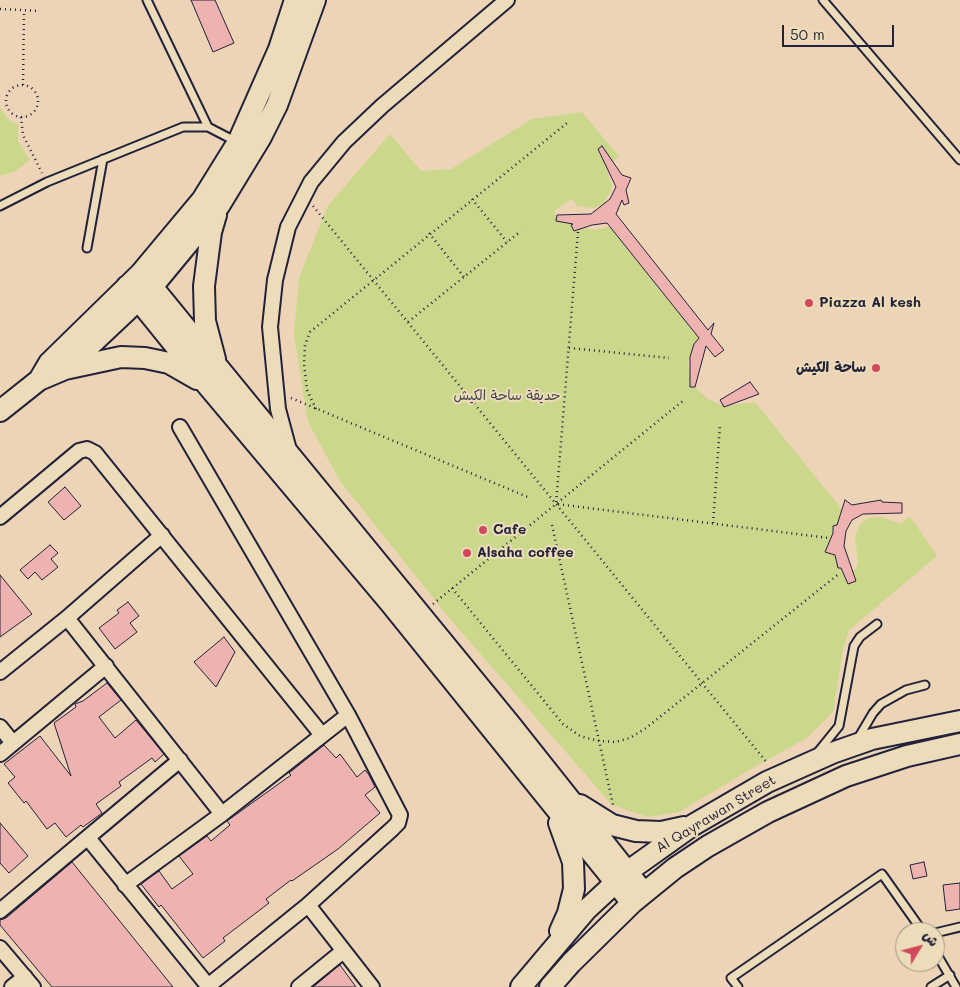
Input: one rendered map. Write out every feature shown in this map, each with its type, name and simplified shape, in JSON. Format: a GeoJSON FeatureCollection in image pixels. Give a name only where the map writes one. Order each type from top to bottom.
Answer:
{"type":"FeatureCollection","features":[{"type":"Feature","properties":{"kind":"main road"},"geometry":{"type":"LineString","coordinates":[[39,380],[48,362],[58,352],[140,287],[202,200],[238,142],[280,49],[295,0]]}},
{"type":"Feature","properties":{"kind":"main road"},"geometry":{"type":"LineString","coordinates":[[65,369],[140,287],[219,206],[256,146],[277,105],[315,0]]}},
{"type":"Feature","properties":{"kind":"main road"},"geometry":{"type":"LineString","coordinates":[[219,206],[211,232],[204,286],[205,321],[219,369]]}},
{"type":"Feature","properties":{"kind":"main road"},"geometry":{"type":"LineString","coordinates":[[140,287],[219,369],[510,724],[554,794],[573,862],[574,889],[568,912],[554,944]]}},
{"type":"Feature","properties":{"kind":"main road"},"geometry":{"type":"LineString","coordinates":[[140,287],[207,385],[554,794],[638,898]]}},
{"type":"Feature","properties":{"kind":"main road"},"geometry":{"type":"LineString","coordinates":[[0,411],[39,380],[65,369],[121,357],[145,358],[169,363],[207,385]]}},
{"type":"Feature","properties":{"kind":"main road","name":"Al Qayrawan Street"},"geometry":{"type":"LineString","coordinates":[[520,987],[554,944],[621,877],[660,846],[693,825],[778,776],[812,761],[854,746],[904,732],[960,721]]}},
{"type":"Feature","properties":{"kind":"main road","name":"Al Qayrawan Street"},"geometry":{"type":"LineString","coordinates":[[550,987],[590,943],[638,898],[708,846],[806,792],[846,776],[907,756],[960,744]]}},
{"type":"Feature","properties":{"kind":"main road"},"geometry":{"type":"LineString","coordinates":[[554,794],[617,826],[636,831],[661,832],[693,825]]}},
{"type":"Feature","properties":{"kind":"street"},"geometry":{"type":"LineString","coordinates":[[291,458],[278,409],[270,327],[275,280],[288,227],[311,182],[344,142],[375,112],[508,0]]}},
{"type":"Feature","properties":{"kind":"street"},"geometry":{"type":"LineString","coordinates":[[88,838],[124,885],[208,986],[308,906],[392,830],[398,823],[400,815],[348,715],[180,427]]}},
{"type":"Feature","properties":{"kind":"street"},"geometry":{"type":"LineString","coordinates":[[0,517],[80,451],[87,449],[95,453],[322,735]]}},
{"type":"Feature","properties":{"kind":"street"},"geometry":{"type":"LineString","coordinates":[[0,672],[67,618],[162,535]]}},
{"type":"Feature","properties":{"kind":"street"},"geometry":{"type":"LineString","coordinates":[[67,618],[222,814]]}},
{"type":"Feature","properties":{"kind":"street"},"geometry":{"type":"LineString","coordinates":[[0,754],[106,666]]}},
{"type":"Feature","properties":{"kind":"street"},"geometry":{"type":"LineString","coordinates":[[124,885],[222,814],[348,715]]}},
{"type":"Feature","properties":{"kind":"street"},"geometry":{"type":"LineString","coordinates":[[0,728],[13,743]]}},
{"type":"Feature","properties":{"kind":"street"},"geometry":{"type":"LineString","coordinates":[[0,911],[180,760]]}},
{"type":"Feature","properties":{"kind":"street"},"geometry":{"type":"LineString","coordinates":[[308,906],[342,952],[372,987]]}},
{"type":"Feature","properties":{"kind":"street"},"geometry":{"type":"LineString","coordinates":[[0,948],[29,982],[12,987]]}},
{"type":"Feature","properties":{"kind":"street"},"geometry":{"type":"LineString","coordinates":[[299,987],[342,952]]}},
{"type":"Feature","properties":{"kind":"lane"},"geometry":{"type":"LineString","coordinates":[[147,0],[208,127]]}},
{"type":"Feature","properties":{"kind":"lane"},"geometry":{"type":"LineString","coordinates":[[824,0],[960,160]]}},
{"type":"Feature","properties":{"kind":"lane"},"geometry":{"type":"LineString","coordinates":[[0,206],[47,182],[183,127],[208,127],[238,142]]}},
{"type":"Feature","properties":{"kind":"lane"},"geometry":{"type":"LineString","coordinates":[[87,248],[102,159]]}},
{"type":"Feature","properties":{"kind":"lane"},"geometry":{"type":"LineString","coordinates":[[812,761],[839,726],[854,646],[860,637],[877,624]]}},
{"type":"Feature","properties":{"kind":"lane"},"geometry":{"type":"LineString","coordinates":[[854,746],[873,713],[881,704],[899,694],[925,684]]}},
{"type":"Feature","properties":{"kind":"lane"},"geometry":{"type":"LineString","coordinates":[[738,987],[731,978],[882,874],[916,922]]}},
{"type":"Feature","properties":{"kind":"lane"},"geometry":{"type":"LineString","coordinates":[[945,930],[960,927]]}},
{"type":"Feature","properties":{"kind":"lane"},"geometry":{"type":"LineString","coordinates":[[945,967],[956,987]]}},
{"type":"Feature","properties":{"kind":"lane"},"geometry":{"type":"LineString","coordinates":[[931,987],[950,975]]}},
{"type":"Feature","properties":{"kind":"path"},"geometry":{"type":"LineString","coordinates":[[0,9],[40,11]]}},
{"type":"Feature","properties":{"kind":"path"},"geometry":{"type":"LineString","coordinates":[[23,85],[24,10]]}},
{"type":"Feature","properties":{"kind":"path"},"geometry":{"type":"LineString","coordinates":[[21,117],[31,114],[38,101],[35,91],[23,85],[11,89],[7,98],[8,109],[21,117],[26,143],[47,182]]}},
{"type":"Feature","properties":{"kind":"path"},"geometry":{"type":"LineString","coordinates":[[316,409],[307,390],[304,364],[305,345],[310,332],[566,123]]}},
{"type":"Feature","properties":{"kind":"path"},"geometry":{"type":"LineString","coordinates":[[305,195],[778,776]]}},
{"type":"Feature","properties":{"kind":"path"},"geometry":{"type":"LineString","coordinates":[[472,199],[507,242]]}},
{"type":"Feature","properties":{"kind":"path"},"geometry":{"type":"LineString","coordinates":[[408,322],[521,231]]}},
{"type":"Feature","properties":{"kind":"path"},"geometry":{"type":"LineString","coordinates":[[556,504],[578,232]]}},
{"type":"Feature","properties":{"kind":"path"},"geometry":{"type":"LineString","coordinates":[[429,234],[464,277]]}},
{"type":"Feature","properties":{"kind":"path"},"geometry":{"type":"LineString","coordinates":[[569,348],[669,358]]}},
{"type":"Feature","properties":{"kind":"path"},"geometry":{"type":"LineString","coordinates":[[276,392],[530,498]]}},
{"type":"Feature","properties":{"kind":"path"},"geometry":{"type":"LineString","coordinates":[[420,615],[684,400]]}},
{"type":"Feature","properties":{"kind":"path"},"geometry":{"type":"LineString","coordinates":[[713,524],[720,425]]}},
{"type":"Feature","properties":{"kind":"path"},"geometry":{"type":"LineString","coordinates":[[556,504],[829,538]]}},
{"type":"Feature","properties":{"kind":"path"},"geometry":{"type":"LineString","coordinates":[[552,524],[617,826]]}},
{"type":"Feature","properties":{"kind":"path"},"geometry":{"type":"LineString","coordinates":[[452,588],[563,724],[580,736],[599,741],[615,742],[630,738],[646,728],[840,573]]}},
{"type":"Feature","properties":{"kind":"green space"},"geometry":{"type":"Polygon","coordinates":[[[0,108],[8,119],[18,125],[18,141],[30,160],[14,172],[3,175],[0,175],[0,108]]]}},
{"type":"Feature","properties":{"kind":"green space","name":"حديقة ساحة الكيش"},"geometry":{"type":"Polygon","coordinates":[[[582,112],[619,156],[606,168],[612,185],[611,192],[602,205],[594,208],[577,206],[572,199],[554,211],[557,217],[580,227],[594,230],[610,227],[699,337],[688,362],[690,376],[698,391],[709,400],[724,406],[755,402],[845,513],[836,534],[849,571],[856,569],[858,562],[855,537],[860,524],[869,518],[881,517],[901,524],[910,516],[937,556],[849,630],[843,650],[833,712],[807,738],[679,812],[648,817],[612,805],[450,619],[340,481],[308,422],[294,335],[299,278],[327,207],[390,134],[421,171],[451,169],[532,119],[582,112]]]}},
{"type":"Feature","properties":{"kind":"building"},"geometry":{"type":"Polygon","coordinates":[[[191,0],[215,0],[234,43],[213,52],[191,0]]]}},
{"type":"Feature","properties":{"kind":"building"},"geometry":{"type":"Polygon","coordinates":[[[602,146],[622,175],[631,178],[626,190],[629,203],[624,205],[622,200],[616,214],[708,330],[714,323],[711,334],[724,350],[715,357],[706,346],[695,387],[690,387],[690,357],[694,344],[699,338],[607,223],[592,225],[574,231],[571,225],[573,224],[556,221],[557,215],[591,214],[610,199],[616,187],[598,149],[602,146]]]}},
{"type":"Feature","properties":{"kind":"building"},"geometry":{"type":"Polygon","coordinates":[[[750,382],[759,394],[724,407],[720,400],[750,382]]]}},
{"type":"Feature","properties":{"kind":"building"},"geometry":{"type":"Polygon","coordinates":[[[65,487],[81,506],[64,520],[48,502],[65,487]]]}},
{"type":"Feature","properties":{"kind":"building"},"geometry":{"type":"Polygon","coordinates":[[[845,500],[852,505],[881,500],[882,502],[902,503],[902,513],[863,514],[852,520],[846,531],[844,546],[856,581],[848,584],[841,568],[838,568],[835,555],[825,552],[833,533],[833,526],[837,525],[845,500]]]}},
{"type":"Feature","properties":{"kind":"building"},"geometry":{"type":"Polygon","coordinates":[[[50,545],[58,553],[51,559],[58,567],[42,580],[35,572],[28,579],[20,570],[50,545]]]}},
{"type":"Feature","properties":{"kind":"building"},"geometry":{"type":"Polygon","coordinates":[[[0,575],[32,614],[0,637],[0,575]]]}},
{"type":"Feature","properties":{"kind":"building"},"geometry":{"type":"Polygon","coordinates":[[[128,602],[139,616],[130,623],[137,632],[115,649],[99,628],[119,613],[117,610],[128,602]]]}},
{"type":"Feature","properties":{"kind":"building"},"geometry":{"type":"Polygon","coordinates":[[[224,637],[235,652],[216,687],[194,662],[224,637]]]}},
{"type":"Feature","properties":{"kind":"building"},"geometry":{"type":"Polygon","coordinates":[[[107,683],[121,700],[99,717],[115,738],[136,720],[164,754],[155,762],[152,758],[119,782],[121,786],[96,804],[102,813],[83,827],[81,825],[66,837],[55,823],[47,829],[26,801],[24,803],[8,783],[15,777],[4,764],[40,736],[71,776],[54,723],[76,707],[75,704],[83,701],[107,683]]]}},
{"type":"Feature","properties":{"kind":"building"},"geometry":{"type":"Polygon","coordinates":[[[324,745],[336,758],[340,754],[357,777],[365,770],[375,787],[365,795],[380,813],[338,849],[266,899],[269,903],[223,938],[225,941],[203,958],[161,905],[159,907],[141,884],[159,871],[172,889],[193,874],[179,856],[207,836],[211,841],[230,825],[227,821],[291,775],[289,773],[324,745]]]}},
{"type":"Feature","properties":{"kind":"building"},"geometry":{"type":"Polygon","coordinates":[[[0,823],[28,856],[9,873],[0,863],[0,823]]]}},
{"type":"Feature","properties":{"kind":"building"},"geometry":{"type":"Polygon","coordinates":[[[72,862],[173,987],[52,987],[0,925],[0,920],[6,918],[72,862]]]}},
{"type":"Feature","properties":{"kind":"building"},"geometry":{"type":"Polygon","coordinates":[[[924,862],[927,876],[913,879],[910,865],[924,862]]]}},
{"type":"Feature","properties":{"kind":"building"},"geometry":{"type":"Polygon","coordinates":[[[960,883],[960,909],[946,911],[943,885],[960,883]]]}},
{"type":"Feature","properties":{"kind":"building"},"geometry":{"type":"Polygon","coordinates":[[[340,965],[356,987],[313,987],[337,967],[340,965]]]}},
{"type":"Feature","properties":{"kind":"place","name":"Piazza Al kesh"},"geometry":{"type":"Point","coordinates":[809,303]}},
{"type":"Feature","properties":{"kind":"place","name":"ساحة الكيش"},"geometry":{"type":"Point","coordinates":[876,368]}},
{"type":"Feature","properties":{"kind":"place","name":"Cafe"},"geometry":{"type":"Point","coordinates":[483,530]}},
{"type":"Feature","properties":{"kind":"place","name":"Alsaha coffee"},"geometry":{"type":"Point","coordinates":[467,553]}}]}
